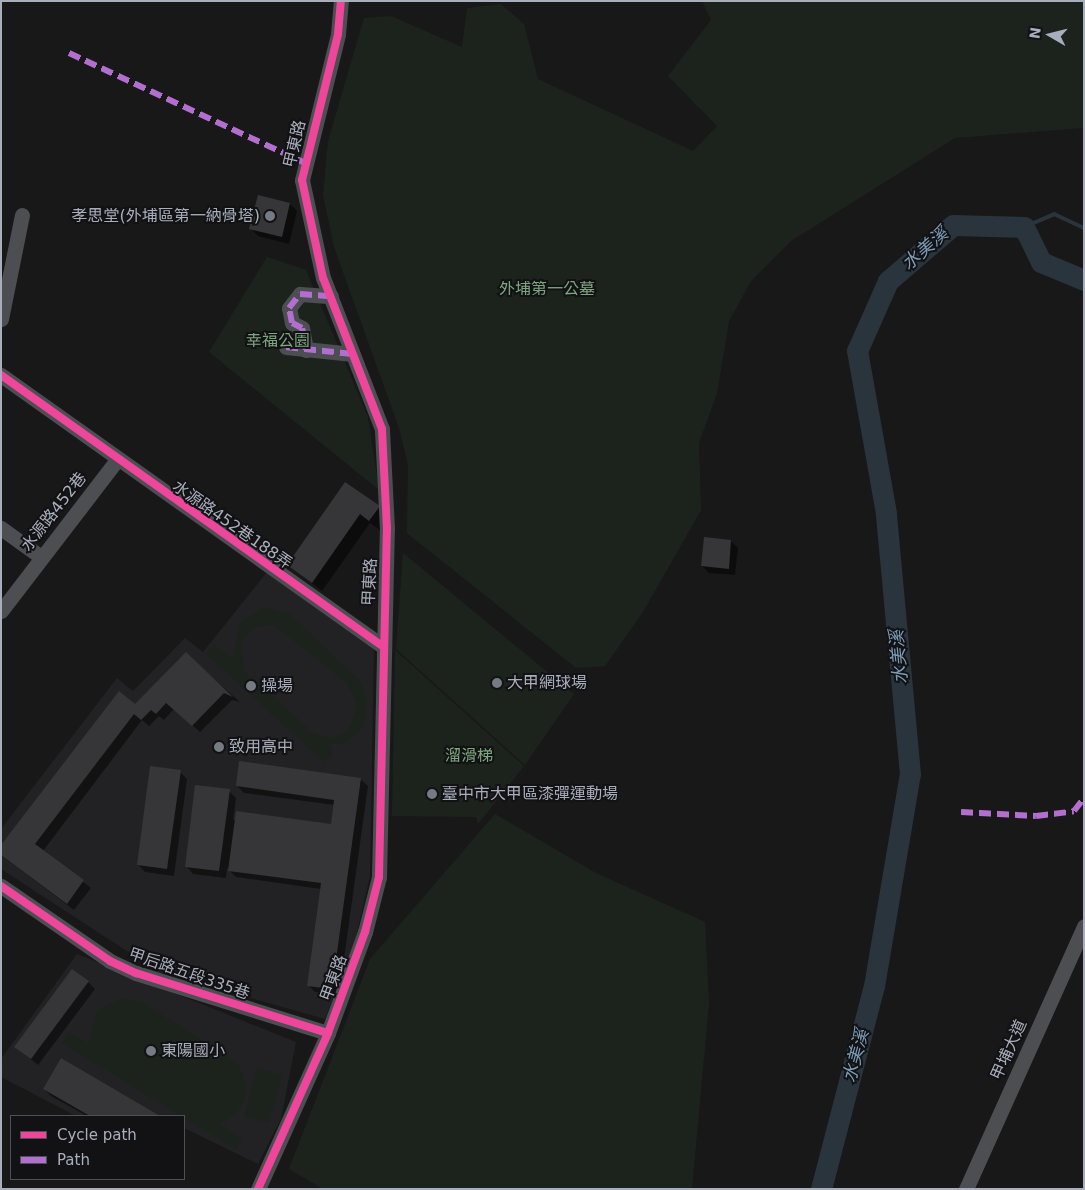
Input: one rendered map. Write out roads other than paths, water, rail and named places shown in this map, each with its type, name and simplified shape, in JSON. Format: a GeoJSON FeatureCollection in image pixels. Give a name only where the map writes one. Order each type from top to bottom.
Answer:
{"type":"FeatureCollection","features":[{"type":"Feature","properties":{"kind":"street","name":"甲東路"},"geometry":{"type":"LineString","coordinates":[[258,1189],[328,1033],[365,932],[379,877],[381,645],[386,529],[383,438],[331,296],[302,180],[338,34],[341,1]]}},
{"type":"Feature","properties":{"kind":"street"},"geometry":{"type":"LineString","coordinates":[[1,319],[22,215]]}},
{"type":"Feature","properties":{"kind":"street"},"geometry":{"type":"LineString","coordinates":[[306,350],[302,328],[292,323],[289,308],[300,294],[331,296]]}},
{"type":"Feature","properties":{"kind":"street"},"geometry":{"type":"LineString","coordinates":[[286,347],[353,354]]}},
{"type":"Feature","properties":{"kind":"street","name":"水源路452巷188弄"},"geometry":{"type":"LineString","coordinates":[[1,375],[117,460],[381,645]]}},
{"type":"Feature","properties":{"kind":"street","name":"水源路452巷"},"geometry":{"type":"LineString","coordinates":[[1,610],[117,460]]}},
{"type":"Feature","properties":{"kind":"street"},"geometry":{"type":"LineString","coordinates":[[1,528],[41,557]]}},
{"type":"Feature","properties":{"kind":"street","name":"甲后路五段335巷"},"geometry":{"type":"LineString","coordinates":[[1,886],[110,961],[136,973],[328,1033]]}},
{"type":"Feature","properties":{"kind":"street","name":"甲埔大道"},"geometry":{"type":"LineString","coordinates":[[966,1189],[1084,926]]}},
{"type":"Feature","properties":{"kind":"waterway"},"geometry":{"type":"LineString","coordinates":[[1024,227],[1054,214],[1084,228]]}},
{"type":"Feature","properties":{"kind":"waterway","name":"水美溪"},"geometry":{"type":"LineString","coordinates":[[821,1189],[874,986],[910,774],[886,513],[857,351],[888,281],[953,225],[1024,227],[1041,262],[1084,280]]}},
{"type":"Feature","properties":{"kind":"place","name":"孝思堂(外埔區第一納骨塔)"},"geometry":{"type":"Point","coordinates":[270,216]}},
{"type":"Feature","properties":{"kind":"place","name":"大甲網球場"},"geometry":{"type":"Point","coordinates":[497,683]}},
{"type":"Feature","properties":{"kind":"place","name":"操場"},"geometry":{"type":"Point","coordinates":[251,686]}},
{"type":"Feature","properties":{"kind":"place","name":"致用高中"},"geometry":{"type":"Point","coordinates":[219,747]}},
{"type":"Feature","properties":{"kind":"place","name":"臺中市大甲區漆彈運動場"},"geometry":{"type":"Point","coordinates":[432,794]}},
{"type":"Feature","properties":{"kind":"place","name":"東陽國小"},"geometry":{"type":"Point","coordinates":[151,1051]}},
{"type":"Feature","properties":{"kind":"park label","name":"外埔第一公墓"},"geometry":{"type":"Point","coordinates":[547,289]}},
{"type":"Feature","properties":{"kind":"park label","name":"幸福公園"},"geometry":{"type":"Point","coordinates":[278,341]}},
{"type":"Feature","properties":{"kind":"park label","name":"溜滑梯"},"geometry":{"type":"Point","coordinates":[469,756]}}]}
